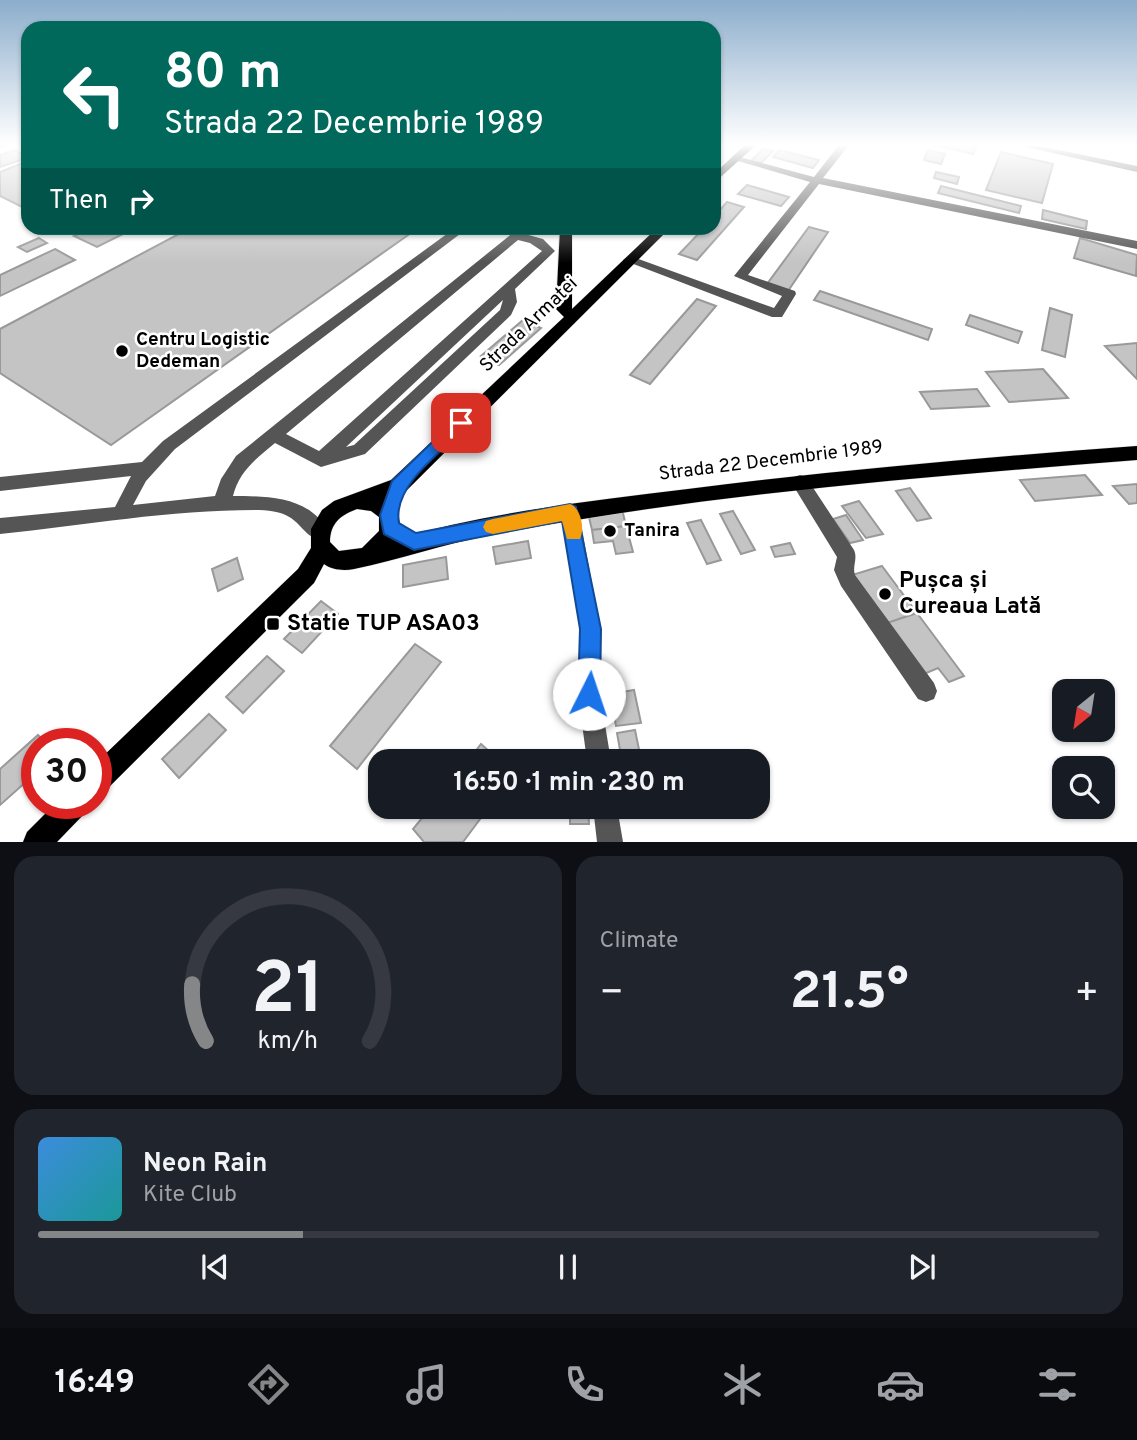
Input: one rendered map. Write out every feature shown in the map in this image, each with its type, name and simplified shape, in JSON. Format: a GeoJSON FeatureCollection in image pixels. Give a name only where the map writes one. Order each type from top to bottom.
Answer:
{"type":"FeatureCollection","features":[{"type":"Feature","properties":{"kind":"main road"},"geometry":{"type":"LineString","coordinates":[[566,235],[563,309],[571,315]]}},
{"type":"Feature","properties":{"kind":"main road","name":"Strada Armatei"},"geometry":{"type":"LineString","coordinates":[[363,501],[398,486],[656,235]]}},
{"type":"Feature","properties":{"kind":"main road","name":"Strada 22 Decembrie 1989"},"geometry":{"type":"LineString","coordinates":[[370,555],[414,542],[570,512],[800,482],[1137,453]]}},
{"type":"Feature","properties":{"kind":"main road","name":"Strada Armatei"},"geometry":{"type":"LineString","coordinates":[[390,521],[398,486]]}},
{"type":"Feature","properties":{"kind":"main road"},"geometry":{"type":"LineString","coordinates":[[306,576],[327,517],[335,509],[363,501],[379,504],[390,521],[414,542]]}},
{"type":"Feature","properties":{"kind":"main road"},"geometry":{"type":"LineString","coordinates":[[320,540],[334,560],[358,561],[380,548],[390,521]]}},
{"type":"Feature","properties":{"kind":"main road"},"geometry":{"type":"LineString","coordinates":[[112,766],[306,576],[340,561]]}},
{"type":"Feature","properties":{"kind":"main road"},"geometry":{"type":"LineString","coordinates":[[37,842],[59,819]]}},
{"type":"Feature","properties":{"kind":"street"},"geometry":{"type":"LineString","coordinates":[[629,260],[777,314],[790,294],[740,276],[812,184]]}},
{"type":"Feature","properties":{"kind":"street"},"geometry":{"type":"LineString","coordinates":[[836,184],[1137,245]]}},
{"type":"Feature","properties":{"kind":"street"},"geometry":{"type":"LineString","coordinates":[[121,514],[127,494],[145,468],[169,445],[454,235]]}},
{"type":"Feature","properties":{"kind":"street"},"geometry":{"type":"LineString","coordinates":[[222,503],[227,484],[242,461],[516,235]]}},
{"type":"Feature","properties":{"kind":"street"},"geometry":{"type":"LineString","coordinates":[[275,435],[321,460],[346,455],[370,441],[506,312],[510,302],[509,290],[549,251],[545,245],[526,235]]}},
{"type":"Feature","properties":{"kind":"street"},"geometry":{"type":"LineString","coordinates":[[0,484],[145,468]]}},
{"type":"Feature","properties":{"kind":"street"},"geometry":{"type":"LineString","coordinates":[[800,482],[847,556],[844,570],[848,580],[926,691]]}},
{"type":"Feature","properties":{"kind":"street"},"geometry":{"type":"LineString","coordinates":[[0,526],[222,503],[271,503],[296,510],[335,509]]}},
{"type":"Feature","properties":{"kind":"street"},"geometry":{"type":"LineString","coordinates":[[296,510],[320,540]]}},
{"type":"Feature","properties":{"kind":"street"},"geometry":{"type":"LineString","coordinates":[[570,512],[590,629],[589,694],[596,749]]}},
{"type":"Feature","properties":{"kind":"street"},"geometry":{"type":"LineString","coordinates":[[607,819],[610,842]]}},
{"type":"Feature","properties":{"kind":"building"},"geometry":{"type":"Polygon","coordinates":[[[0,184],[21,184],[21,206],[0,196],[0,184]]]}},
{"type":"Feature","properties":{"kind":"building"},"geometry":{"type":"Polygon","coordinates":[[[988,184],[1047,184],[1042,203],[986,190],[988,184]]]}},
{"type":"Feature","properties":{"kind":"building"},"geometry":{"type":"Polygon","coordinates":[[[747,185],[789,197],[781,206],[738,194],[747,185]]]}},
{"type":"Feature","properties":{"kind":"building"},"geometry":{"type":"Polygon","coordinates":[[[941,186],[1021,206],[1019,213],[938,193],[941,186]]]}},
{"type":"Feature","properties":{"kind":"building"},"geometry":{"type":"Polygon","coordinates":[[[727,202],[744,207],[721,233],[721,209],[727,202]]]}},
{"type":"Feature","properties":{"kind":"building"},"geometry":{"type":"Polygon","coordinates":[[[1043,210],[1087,221],[1086,229],[1042,219],[1043,210]]]}},
{"type":"Feature","properties":{"kind":"building"},"geometry":{"type":"Polygon","coordinates":[[[809,227],[828,232],[788,291],[767,284],[809,227]]]}},
{"type":"Feature","properties":{"kind":"building"},"geometry":{"type":"Polygon","coordinates":[[[76,235],[121,235],[97,247],[74,236],[76,235]]]}},
{"type":"Feature","properties":{"kind":"building","name":"Centru Logistic Dedeman"},"geometry":{"type":"Polygon","coordinates":[[[177,235],[408,235],[111,445],[0,373],[0,329],[177,235]]]}},
{"type":"Feature","properties":{"kind":"building"},"geometry":{"type":"Polygon","coordinates":[[[697,235],[719,235],[697,260],[679,254],[697,235]]]}},
{"type":"Feature","properties":{"kind":"building"},"geometry":{"type":"Polygon","coordinates":[[[39,238],[47,243],[27,252],[18,247],[39,238]]]}},
{"type":"Feature","properties":{"kind":"building"},"geometry":{"type":"Polygon","coordinates":[[[1080,238],[1137,255],[1136,276],[1074,258],[1080,238]]]}},
{"type":"Feature","properties":{"kind":"building"},"geometry":{"type":"Polygon","coordinates":[[[55,249],[75,260],[0,296],[0,275],[55,249]]]}},
{"type":"Feature","properties":{"kind":"building"},"geometry":{"type":"Polygon","coordinates":[[[820,291],[932,329],[928,340],[814,300],[820,291]]]}},
{"type":"Feature","properties":{"kind":"building"},"geometry":{"type":"Polygon","coordinates":[[[697,299],[716,306],[650,384],[630,375],[697,299]]]}},
{"type":"Feature","properties":{"kind":"building"},"geometry":{"type":"Polygon","coordinates":[[[1050,308],[1072,315],[1065,357],[1042,350],[1050,308]]]}},
{"type":"Feature","properties":{"kind":"building"},"geometry":{"type":"Polygon","coordinates":[[[970,315],[1022,332],[1018,343],[966,325],[970,315]]]}},
{"type":"Feature","properties":{"kind":"building"},"geometry":{"type":"Polygon","coordinates":[[[523,320],[541,328],[499,365],[481,356],[523,320]]]}},
{"type":"Feature","properties":{"kind":"building"},"geometry":{"type":"Polygon","coordinates":[[[1137,343],[1137,379],[1105,346],[1137,343]]]}},
{"type":"Feature","properties":{"kind":"building"},"geometry":{"type":"Polygon","coordinates":[[[1043,369],[1068,398],[1009,402],[986,372],[1043,369]]]}},
{"type":"Feature","properties":{"kind":"building"},"geometry":{"type":"Polygon","coordinates":[[[977,389],[989,406],[931,409],[920,392],[977,389]]]}},
{"type":"Feature","properties":{"kind":"building"},"geometry":{"type":"Polygon","coordinates":[[[1085,475],[1102,495],[1035,501],[1020,480],[1085,475]]]}},
{"type":"Feature","properties":{"kind":"building"},"geometry":{"type":"Polygon","coordinates":[[[1137,484],[1137,503],[1129,504],[1113,486],[1137,484]]]}},
{"type":"Feature","properties":{"kind":"building"},"geometry":{"type":"Polygon","coordinates":[[[910,488],[931,518],[917,521],[896,491],[910,488]]]}},
{"type":"Feature","properties":{"kind":"building"},"geometry":{"type":"Polygon","coordinates":[[[859,501],[883,534],[866,538],[842,506],[859,501]]]}},
{"type":"Feature","properties":{"kind":"building"},"geometry":{"type":"Polygon","coordinates":[[[622,509],[626,526],[592,530],[588,513],[622,509]]]}},
{"type":"Feature","properties":{"kind":"building"},"geometry":{"type":"Polygon","coordinates":[[[733,511],[755,550],[741,554],[720,514],[733,511]]]}},
{"type":"Feature","properties":{"kind":"building"},"geometry":{"type":"Polygon","coordinates":[[[846,515],[863,540],[850,543],[833,519],[846,515]]]}},
{"type":"Feature","properties":{"kind":"building"},"geometry":{"type":"Polygon","coordinates":[[[701,520],[721,560],[707,564],[687,523],[701,520]]]}},
{"type":"Feature","properties":{"kind":"building"},"geometry":{"type":"Polygon","coordinates":[[[626,526],[633,552],[616,554],[613,541],[594,543],[592,530],[626,526]]]}},
{"type":"Feature","properties":{"kind":"building"},"geometry":{"type":"Polygon","coordinates":[[[528,541],[531,558],[496,564],[493,547],[528,541]]]}},
{"type":"Feature","properties":{"kind":"building"},"geometry":{"type":"Polygon","coordinates":[[[790,543],[795,554],[775,557],[771,547],[790,543]]]}},
{"type":"Feature","properties":{"kind":"building"},"geometry":{"type":"Polygon","coordinates":[[[446,557],[448,579],[403,587],[403,565],[446,557]]]}},
{"type":"Feature","properties":{"kind":"building"},"geometry":{"type":"Polygon","coordinates":[[[237,558],[243,579],[218,591],[212,569],[237,558]]]}},
{"type":"Feature","properties":{"kind":"building"},"geometry":{"type":"Polygon","coordinates":[[[882,566],[917,613],[885,624],[852,575],[882,566]]]}},
{"type":"Feature","properties":{"kind":"building"},"geometry":{"type":"Polygon","coordinates":[[[321,601],[338,614],[302,653],[284,639],[321,601]]]}},
{"type":"Feature","properties":{"kind":"building"},"geometry":{"type":"Polygon","coordinates":[[[917,613],[964,676],[949,682],[938,668],[924,674],[887,623],[917,613]]]}},
{"type":"Feature","properties":{"kind":"building"},"geometry":{"type":"Polygon","coordinates":[[[415,644],[441,662],[373,749],[368,749],[368,755],[357,769],[330,746],[415,644]]]}},
{"type":"Feature","properties":{"kind":"building"},"geometry":{"type":"Polygon","coordinates":[[[267,656],[284,671],[243,713],[226,697],[267,656]]]}},
{"type":"Feature","properties":{"kind":"building"},"geometry":{"type":"Polygon","coordinates":[[[634,690],[641,723],[616,726],[610,694],[634,690]]]}},
{"type":"Feature","properties":{"kind":"building"},"geometry":{"type":"Polygon","coordinates":[[[209,714],[226,730],[179,778],[162,759],[209,714]]]}},
{"type":"Feature","properties":{"kind":"building"},"geometry":{"type":"Polygon","coordinates":[[[635,730],[639,749],[620,749],[617,733],[635,730]]]}},
{"type":"Feature","properties":{"kind":"building"},"geometry":{"type":"Polygon","coordinates":[[[21,750],[21,786],[0,805],[0,769],[21,750]]]}},
{"type":"Feature","properties":{"kind":"building"},"geometry":{"type":"Polygon","coordinates":[[[421,819],[480,819],[463,842],[424,842],[413,829],[421,819]]]}},
{"type":"Feature","properties":{"kind":"building"},"geometry":{"type":"Polygon","coordinates":[[[570,819],[589,819],[589,824],[570,824],[570,819]]]}},
{"type":"Feature","properties":{"kind":"slow traffic"},"geometry":{"type":"LineString","coordinates":[[493,527],[570,512],[574,534]]}},
{"type":"Feature","properties":{"kind":"place","name":"Centru Logistic Dedeman"},"geometry":{"type":"Point","coordinates":[122,351]}},
{"type":"Feature","properties":{"kind":"place","name":"Tanira"},"geometry":{"type":"Point","coordinates":[610,531]}},
{"type":"Feature","properties":{"kind":"place","name":"Pușca și Cureaua Lată"},"geometry":{"type":"Point","coordinates":[885,594]}},
{"type":"Feature","properties":{"kind":"place","name":"Statie TUP ASA03"},"geometry":{"type":"Point","coordinates":[273,624]}},
{"type":"Feature","properties":{"kind":"route"},"geometry":{"type":"LineString","coordinates":[[461,423],[398,486],[389,515],[391,528],[414,542],[570,512],[590,629],[589,694]]}}]}
